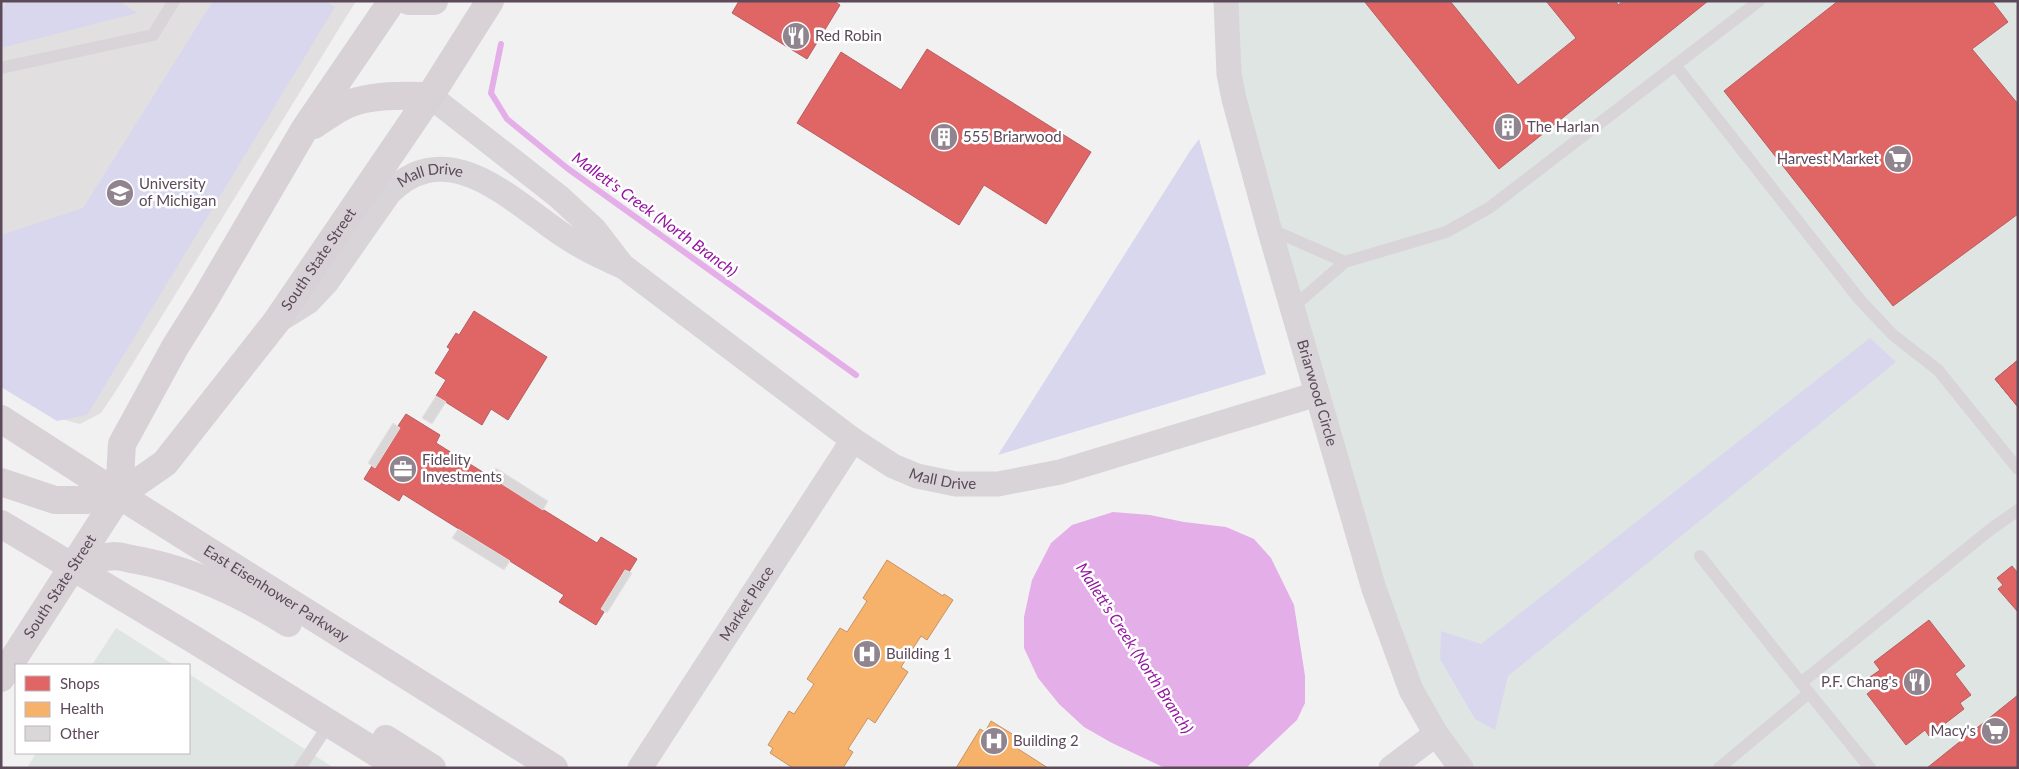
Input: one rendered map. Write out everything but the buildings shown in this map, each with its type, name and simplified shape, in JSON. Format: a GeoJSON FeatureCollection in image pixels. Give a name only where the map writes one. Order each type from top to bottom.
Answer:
{"type":"FeatureCollection","features":[{"type":"Feature","properties":{"kind":"main road","name":"South State Street"},"geometry":{"type":"LineString","coordinates":[[119,495],[122,444],[175,347],[304,130],[392,1]]}},
{"type":"Feature","properties":{"kind":"main road"},"geometry":{"type":"LineString","coordinates":[[409,1],[434,1]]}},
{"type":"Feature","properties":{"kind":"main road","name":"South State Street"},"geometry":{"type":"LineString","coordinates":[[1,678],[119,495],[165,463],[276,322],[430,96],[490,1]]}},
{"type":"Feature","properties":{"kind":"main road"},"geometry":{"type":"LineString","coordinates":[[304,130],[346,105],[362,100],[380,96],[430,96]]}},
{"type":"Feature","properties":{"kind":"main road","name":"East Eisenhower Parkway"},"geometry":{"type":"LineString","coordinates":[[1,419],[488,727],[543,764]]}},
{"type":"Feature","properties":{"kind":"main road"},"geometry":{"type":"LineString","coordinates":[[1,424],[32,438]]}},
{"type":"Feature","properties":{"kind":"main road"},"geometry":{"type":"LineString","coordinates":[[1,482],[56,500],[87,500],[119,495]]}},
{"type":"Feature","properties":{"kind":"main road"},"geometry":{"type":"LineString","coordinates":[[1,524],[193,639],[401,768]]}},
{"type":"Feature","properties":{"kind":"main road"},"geometry":{"type":"LineString","coordinates":[[73,566],[116,556],[154,564],[224,589],[264,608],[413,702],[488,727]]}},
{"type":"Feature","properties":{"kind":"main road"},"geometry":{"type":"LineString","coordinates":[[193,639],[255,657],[432,768]]}},
{"type":"Feature","properties":{"kind":"street","name":"Briarwood Circle"},"geometry":{"type":"LineString","coordinates":[[1226,1],[1229,74],[1269,228],[1374,589],[1410,690],[1436,734],[1461,768]]}},
{"type":"Feature","properties":{"kind":"street","name":"Mall Drive"},"geometry":{"type":"LineString","coordinates":[[430,96],[558,196],[594,229],[624,268]]}},
{"type":"Feature","properties":{"kind":"street","name":"Mall Drive"},"geometry":{"type":"LineString","coordinates":[[276,322],[308,302],[326,283],[397,184],[408,178],[438,169],[454,170],[486,181],[561,234],[624,268],[853,440],[893,466],[917,476],[956,484],[998,484],[1060,472],[1317,394]]}},
{"type":"Feature","properties":{"kind":"street","name":"Market Place"},"geometry":{"type":"LineString","coordinates":[[640,768],[853,440]]}},
{"type":"Feature","properties":{"kind":"street"},"geometry":{"type":"LineString","coordinates":[[1391,768],[1436,734]]}},
{"type":"Feature","properties":{"kind":"lane"},"geometry":{"type":"LineString","coordinates":[[1,68],[153,34],[174,1]]}},
{"type":"Feature","properties":{"kind":"lane"},"geometry":{"type":"LineString","coordinates":[[1293,307],[1346,262],[1446,232],[1489,208],[1759,1]]}},
{"type":"Feature","properties":{"kind":"lane"},"geometry":{"type":"LineString","coordinates":[[1675,65],[1860,300],[1893,335],[1938,370],[2018,469]]}},
{"type":"Feature","properties":{"kind":"lane"},"geometry":{"type":"LineString","coordinates":[[1269,228],[1346,262]]}},
{"type":"Feature","properties":{"kind":"lane"},"geometry":{"type":"LineString","coordinates":[[1801,683],[1991,529],[2018,510]]}},
{"type":"Feature","properties":{"kind":"lane"},"geometry":{"type":"LineString","coordinates":[[1700,556],[1870,768]]}},
{"type":"Feature","properties":{"kind":"lane"},"geometry":{"type":"LineString","coordinates":[[1719,768],[1809,693]]}},
{"type":"Feature","properties":{"kind":"lane"},"geometry":{"type":"LineString","coordinates":[[300,768],[329,724]]}},
{"type":"Feature","properties":{"kind":"shaded area","name":"University of Michigan"},"geometry":{"type":"Polygon","coordinates":[[[1,1],[356,1],[117,389],[101,413],[80,424],[54,417],[1,385],[1,1]]]}},
{"type":"Feature","properties":{"kind":"shaded area"},"geometry":{"type":"Polygon","coordinates":[[[8,1],[119,1],[137,13],[1,48],[1,12],[8,1]]]}},
{"type":"Feature","properties":{"kind":"shaded area"},"geometry":{"type":"Polygon","coordinates":[[[213,1],[325,1],[335,7],[87,415],[57,421],[1,387],[1,235],[83,208],[213,1]]]}},
{"type":"Feature","properties":{"kind":"shaded area"},"geometry":{"type":"Polygon","coordinates":[[[1226,1],[2018,1],[2018,768],[1461,768],[1411,690],[1269,228],[1226,1]]]}},
{"type":"Feature","properties":{"kind":"shaded area"},"geometry":{"type":"Polygon","coordinates":[[[1199,139],[1266,374],[998,455],[1190,151],[1199,139]]]}},
{"type":"Feature","properties":{"kind":"shaded area"},"geometry":{"type":"Polygon","coordinates":[[[1870,338],[1896,362],[1508,676],[1495,730],[1475,719],[1440,659],[1441,631],[1481,644],[1870,338]]]}},
{"type":"Feature","properties":{"kind":"shaded area"},"geometry":{"type":"Polygon","coordinates":[[[116,628],[172,664],[93,664],[116,628]]]}},
{"type":"Feature","properties":{"kind":"shaded area"},"geometry":{"type":"Polygon","coordinates":[[[190,675],[334,768],[27,768],[35,754],[190,754],[190,675]]]}},
{"type":"Feature","properties":{"kind":"water"},"geometry":{"type":"Polygon","coordinates":[[[1113,512],[1150,515],[1184,522],[1226,527],[1254,539],[1271,558],[1294,605],[1305,676],[1305,703],[1297,720],[1246,768],[1165,768],[1112,743],[1084,727],[1059,704],[1038,678],[1024,648],[1024,617],[1032,580],[1051,543],[1072,525],[1113,512]]]}},
{"type":"Feature","properties":{"kind":"waterway","name":"Mallett's Creek (North Branch)"},"geometry":{"type":"LineString","coordinates":[[501,44],[491,93],[507,119],[567,168],[856,375]]}},
{"type":"Feature","properties":{"kind":"place","name":"Red Robin"},"geometry":{"type":"Point","coordinates":[796,36]}},
{"type":"Feature","properties":{"kind":"place","name":"The Harlan"},"geometry":{"type":"Point","coordinates":[1508,127]}},
{"type":"Feature","properties":{"kind":"place","name":"555 Briarwood"},"geometry":{"type":"Point","coordinates":[944,137]}},
{"type":"Feature","properties":{"kind":"place","name":"Harvest Market"},"geometry":{"type":"Point","coordinates":[1898,159]}},
{"type":"Feature","properties":{"kind":"place","name":"University of Michigan"},"geometry":{"type":"Point","coordinates":[120,193]}},
{"type":"Feature","properties":{"kind":"place","name":"Fidelity Investments"},"geometry":{"type":"Point","coordinates":[403,469]}},
{"type":"Feature","properties":{"kind":"place","name":"Building 1"},"geometry":{"type":"Point","coordinates":[867,654]}},
{"type":"Feature","properties":{"kind":"place","name":"P.F. Chang's"},"geometry":{"type":"Point","coordinates":[1917,682]}},
{"type":"Feature","properties":{"kind":"place","name":"Macy's"},"geometry":{"type":"Point","coordinates":[1995,731]}},
{"type":"Feature","properties":{"kind":"place","name":"Building 2"},"geometry":{"type":"Point","coordinates":[994,741]}}]}
